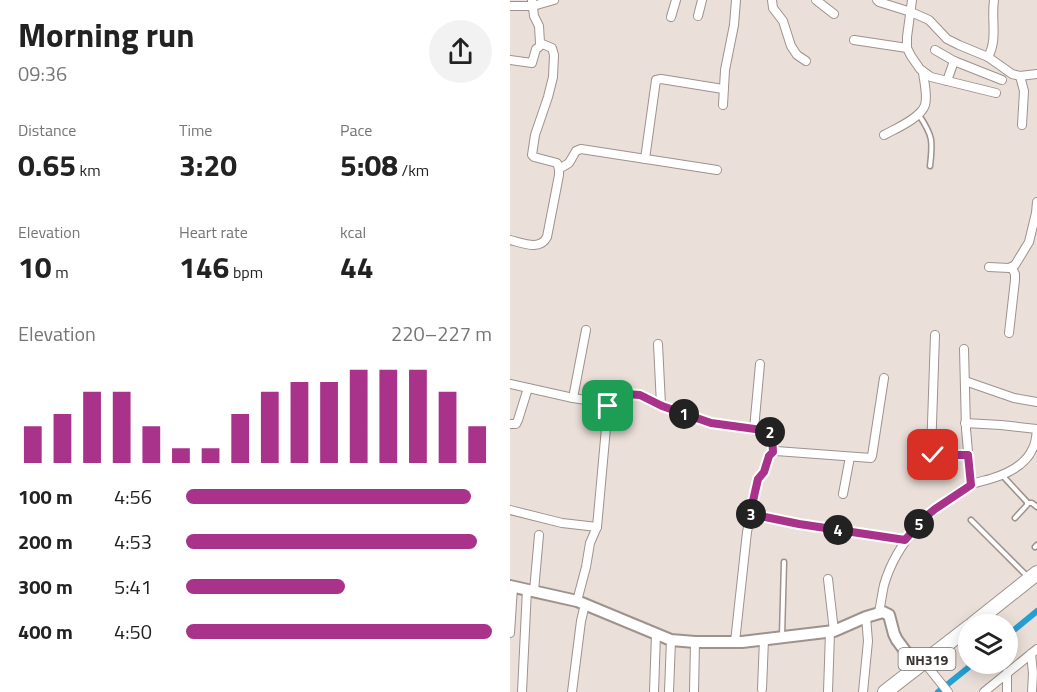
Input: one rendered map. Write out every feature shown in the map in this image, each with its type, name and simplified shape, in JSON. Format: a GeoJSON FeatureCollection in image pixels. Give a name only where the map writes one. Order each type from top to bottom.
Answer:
{"type":"FeatureCollection","features":[{"type":"Feature","properties":{"kind":"highway","name":"NH319"},"geometry":{"type":"LineString","coordinates":[[985,614],[1034,576]]}},
{"type":"Feature","properties":{"kind":"highway","name":"NH319"},"geometry":{"type":"LineString","coordinates":[[885,692],[958,635]]}},
{"type":"Feature","properties":{"kind":"street"},"geometry":{"type":"LineString","coordinates":[[510,6],[554,0]]}},
{"type":"Feature","properties":{"kind":"street"},"geometry":{"type":"LineString","coordinates":[[671,17],[676,0]]}},
{"type":"Feature","properties":{"kind":"street"},"geometry":{"type":"LineString","coordinates":[[698,16],[702,0]]}},
{"type":"Feature","properties":{"kind":"street"},"geometry":{"type":"LineString","coordinates":[[723,105],[725,70],[736,0]]}},
{"type":"Feature","properties":{"kind":"street"},"geometry":{"type":"LineString","coordinates":[[772,0],[773,8],[783,21],[791,46],[797,55],[806,61]]}},
{"type":"Feature","properties":{"kind":"street"},"geometry":{"type":"LineString","coordinates":[[816,0],[834,14]]}},
{"type":"Feature","properties":{"kind":"street"},"geometry":{"type":"LineString","coordinates":[[877,0],[933,22],[947,39],[986,57],[1009,72],[1020,76],[1037,74]]}},
{"type":"Feature","properties":{"kind":"street"},"geometry":{"type":"LineString","coordinates":[[912,0],[907,48],[923,72],[931,77],[996,93]]}},
{"type":"Feature","properties":{"kind":"street"},"geometry":{"type":"LineString","coordinates":[[979,71],[994,41],[994,0]]}},
{"type":"Feature","properties":{"kind":"street"},"geometry":{"type":"LineString","coordinates":[[510,60],[532,63],[536,49],[541,44],[539,24],[535,18],[532,3]]}},
{"type":"Feature","properties":{"kind":"street"},"geometry":{"type":"LineString","coordinates":[[854,40],[907,48]]}},
{"type":"Feature","properties":{"kind":"street"},"geometry":{"type":"LineString","coordinates":[[510,240],[533,245],[544,242],[547,237],[559,169],[554,161],[532,155],[535,135],[553,77],[553,49],[541,44]]}},
{"type":"Feature","properties":{"kind":"street"},"geometry":{"type":"LineString","coordinates":[[935,51],[1002,80]]}},
{"type":"Feature","properties":{"kind":"street"},"geometry":{"type":"LineString","coordinates":[[947,81],[954,61]]}},
{"type":"Feature","properties":{"kind":"street"},"geometry":{"type":"LineString","coordinates":[[884,135],[924,109],[926,103],[923,72]]}},
{"type":"Feature","properties":{"kind":"street"},"geometry":{"type":"LineString","coordinates":[[1020,76],[1024,94],[1022,125]]}},
{"type":"Feature","properties":{"kind":"street"},"geometry":{"type":"LineString","coordinates":[[645,159],[656,80],[723,89]]}},
{"type":"Feature","properties":{"kind":"street"},"geometry":{"type":"LineString","coordinates":[[559,169],[569,163],[579,149],[717,170]]}},
{"type":"Feature","properties":{"kind":"street"},"geometry":{"type":"LineString","coordinates":[[1012,268],[1033,244],[1037,202]]}},
{"type":"Feature","properties":{"kind":"street"},"geometry":{"type":"LineString","coordinates":[[989,267],[1012,268]]}},
{"type":"Feature","properties":{"kind":"street"},"geometry":{"type":"LineString","coordinates":[[1009,333],[1015,280],[1012,268]]}},
{"type":"Feature","properties":{"kind":"street"},"geometry":{"type":"LineString","coordinates":[[573,398],[586,330]]}},
{"type":"Feature","properties":{"kind":"street"},"geometry":{"type":"LineString","coordinates":[[935,335],[931,453],[968,455]]}},
{"type":"Feature","properties":{"kind":"street"},"geometry":{"type":"LineString","coordinates":[[658,344],[660,405]]}},
{"type":"Feature","properties":{"kind":"street"},"geometry":{"type":"LineString","coordinates":[[964,349],[966,423],[971,485]]}},
{"type":"Feature","properties":{"kind":"street"},"geometry":{"type":"LineString","coordinates":[[754,429],[760,364]]}},
{"type":"Feature","properties":{"kind":"street"},"geometry":{"type":"LineString","coordinates":[[773,452],[868,459],[872,457],[884,378]]}},
{"type":"Feature","properties":{"kind":"street"},"geometry":{"type":"LineString","coordinates":[[965,381],[1014,398],[1037,402]]}},
{"type":"Feature","properties":{"kind":"street"},"geometry":{"type":"LineString","coordinates":[[510,384],[605,403],[608,406]]}},
{"type":"Feature","properties":{"kind":"street"},"geometry":{"type":"LineString","coordinates":[[510,424],[516,424],[518,420],[528,388]]}},
{"type":"Feature","properties":{"kind":"street"},"geometry":{"type":"LineString","coordinates":[[572,692],[585,572],[590,543],[597,527],[608,406],[612,393],[640,395],[660,405],[711,423],[771,433],[773,452],[769,456],[764,472],[758,479],[750,514],[735,642]]}},
{"type":"Feature","properties":{"kind":"street"},"geometry":{"type":"LineString","coordinates":[[879,612],[888,573],[905,540],[923,519],[971,485],[1001,475],[1021,465],[1035,448],[1037,430],[966,423]]}},
{"type":"Feature","properties":{"kind":"street"},"geometry":{"type":"LineString","coordinates":[[843,494],[850,458]]}},
{"type":"Feature","properties":{"kind":"street"},"geometry":{"type":"LineString","coordinates":[[510,510],[562,523],[597,527]]}},
{"type":"Feature","properties":{"kind":"street"},"geometry":{"type":"LineString","coordinates":[[750,514],[905,540]]}},
{"type":"Feature","properties":{"kind":"street"},"geometry":{"type":"LineString","coordinates":[[522,692],[530,590],[539,535]]}},
{"type":"Feature","properties":{"kind":"street"},"geometry":{"type":"LineString","coordinates":[[828,579],[832,632],[828,692]]}},
{"type":"Feature","properties":{"kind":"street"},"geometry":{"type":"LineString","coordinates":[[510,633],[512,587],[581,603],[671,640],[694,642],[735,642],[832,632],[883,612],[889,615],[894,634],[921,664],[935,675],[948,692]]}},
{"type":"Feature","properties":{"kind":"street"},"geometry":{"type":"LineString","coordinates":[[862,692],[868,641],[866,617]]}},
{"type":"Feature","properties":{"kind":"street"},"geometry":{"type":"LineString","coordinates":[[654,692],[656,634]]}},
{"type":"Feature","properties":{"kind":"street"},"geometry":{"type":"LineString","coordinates":[[762,689],[764,639]]}},
{"type":"Feature","properties":{"kind":"street"},"geometry":{"type":"LineString","coordinates":[[669,692],[671,640]]}},
{"type":"Feature","properties":{"kind":"street"},"geometry":{"type":"LineString","coordinates":[[694,642],[694,692]]}},
{"type":"Feature","properties":{"kind":"street"},"geometry":{"type":"LineString","coordinates":[[1032,692],[1035,673],[1034,652]]}},
{"type":"Feature","properties":{"kind":"street"},"geometry":{"type":"LineString","coordinates":[[1018,665],[1034,652]]}},
{"type":"Feature","properties":{"kind":"street"},"geometry":{"type":"LineString","coordinates":[[984,692],[1007,674]]}},
{"type":"Feature","properties":{"kind":"street"},"geometry":{"type":"LineString","coordinates":[[1007,674],[1007,692]]}},
{"type":"Feature","properties":{"kind":"lane"},"geometry":{"type":"LineString","coordinates":[[919,114],[931,135],[930,166]]}},
{"type":"Feature","properties":{"kind":"lane"},"geometry":{"type":"LineString","coordinates":[[1001,475],[1027,503],[1033,503],[1037,507]]}},
{"type":"Feature","properties":{"kind":"lane"},"geometry":{"type":"LineString","coordinates":[[1015,518],[1027,503]]}},
{"type":"Feature","properties":{"kind":"lane"},"geometry":{"type":"LineString","coordinates":[[971,520],[1034,576]]}},
{"type":"Feature","properties":{"kind":"lane"},"geometry":{"type":"LineString","coordinates":[[782,637],[784,562]]}},
{"type":"Feature","properties":{"kind":"waterway"},"geometry":{"type":"LineString","coordinates":[[1018,627],[1037,611]]}},
{"type":"Feature","properties":{"kind":"waterway"},"geometry":{"type":"LineString","coordinates":[[938,692],[960,674]]}},
{"type":"Feature","properties":{"kind":"route"},"geometry":{"type":"LineString","coordinates":[[608,406],[612,393],[640,395],[662,406],[709,422],[769,431],[772,435],[773,452],[769,456],[764,472],[758,479],[750,514],[905,540],[923,519],[971,485],[968,455],[933,455]]}}]}
